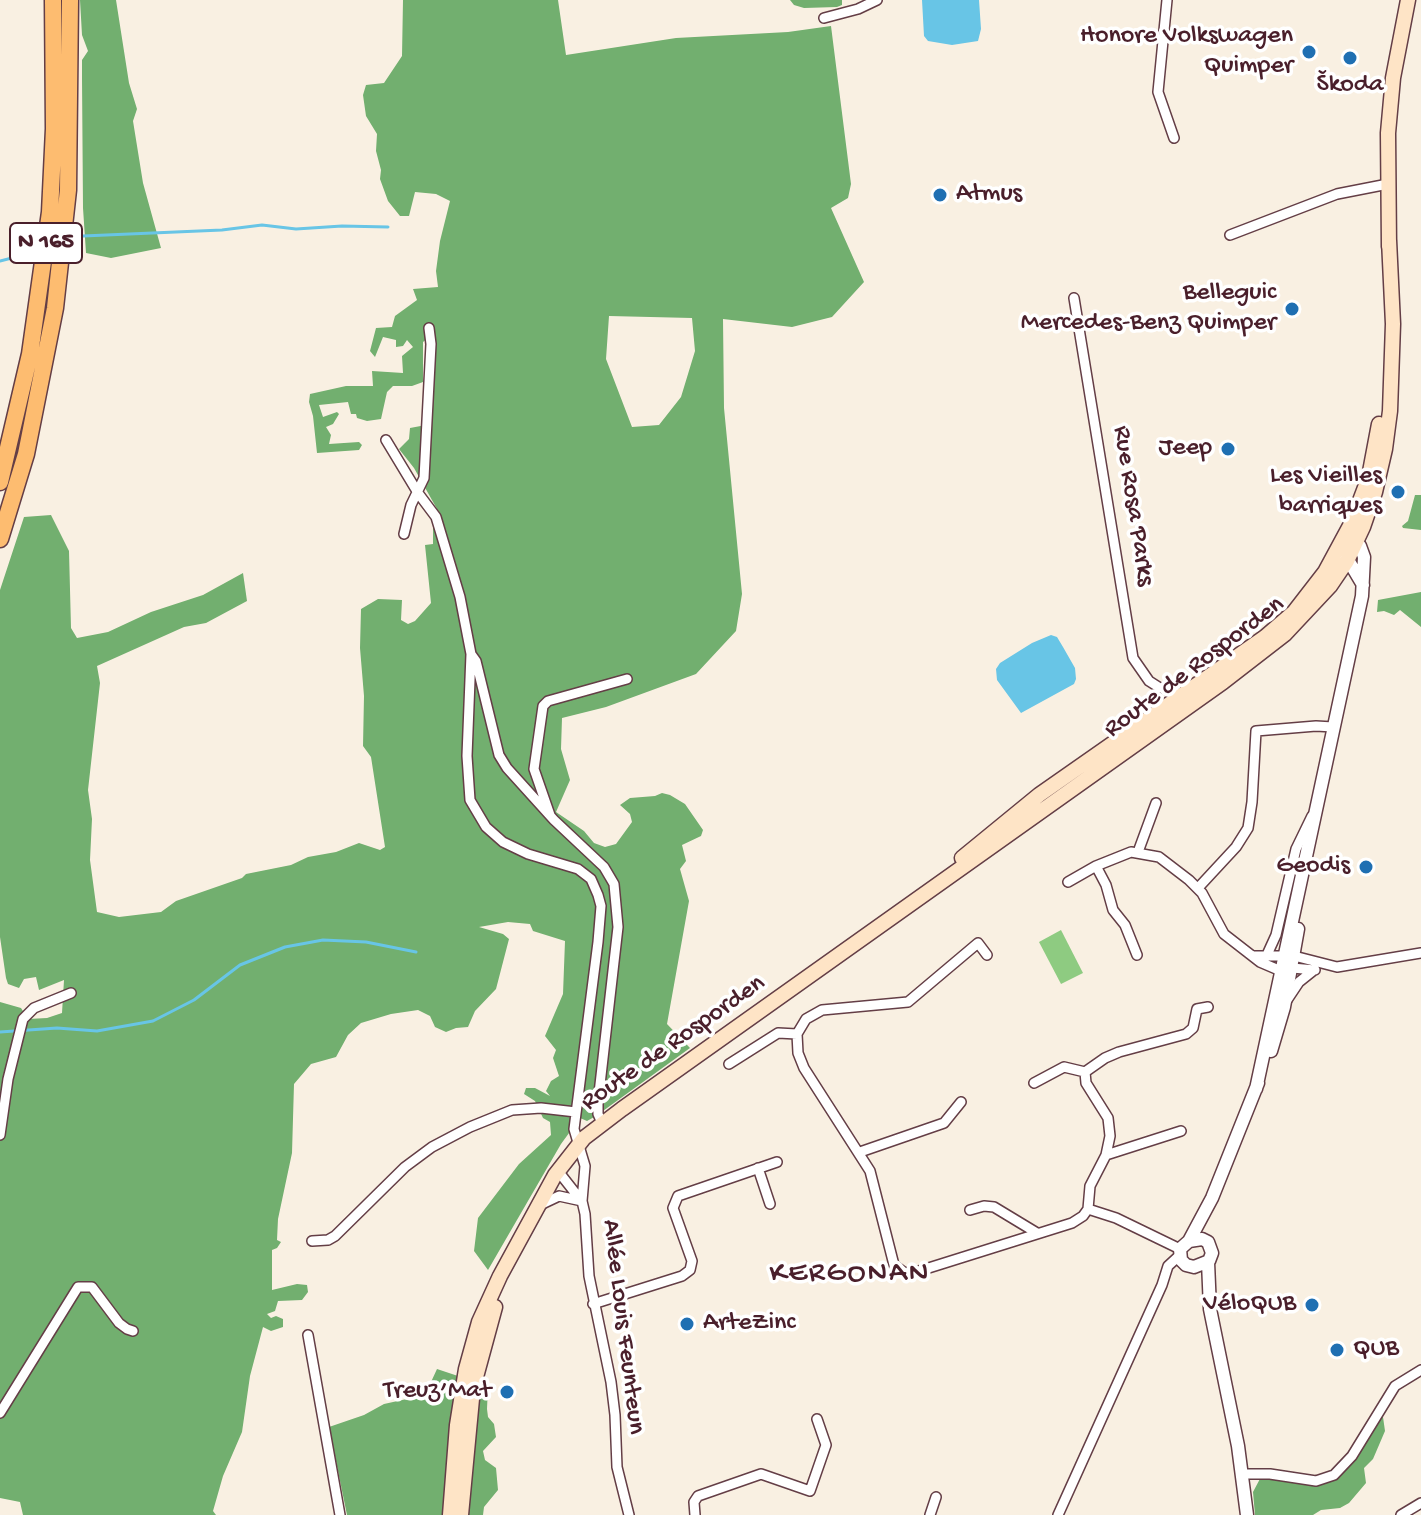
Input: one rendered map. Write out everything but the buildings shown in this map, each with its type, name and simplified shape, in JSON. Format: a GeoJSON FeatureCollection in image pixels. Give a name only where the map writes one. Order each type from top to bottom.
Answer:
{"type":"FeatureCollection","features":[{"type":"Feature","properties":{"kind":"highway","name":"N 165"},"geometry":{"type":"LineString","coordinates":[[0,482],[30,354],[50,212],[54,129],[53,0]]}},
{"type":"Feature","properties":{"kind":"highway","name":"N 165"},"geometry":{"type":"LineString","coordinates":[[0,539],[37,409],[53,322],[63,242],[71,114],[70,0]]}},
{"type":"Feature","properties":{"kind":"main road","name":"Route de Rosporden"},"geometry":{"type":"LineString","coordinates":[[450,1515],[457,1425],[466,1369],[479,1322],[537,1207],[578,1145],[602,1123],[1273,645],[1307,613],[1347,561],[1372,503],[1379,453],[1389,240],[1391,95],[1408,0]]}},
{"type":"Feature","properties":{"kind":"main road","name":"Route de Rosporden"},"geometry":{"type":"LineString","coordinates":[[908,905],[1039,795],[1265,637],[1286,619],[1315,587],[1341,545],[1379,453]]}},
{"type":"Feature","properties":{"kind":"main road","name":"Route de Rosporden"},"geometry":{"type":"LineString","coordinates":[[461,1515],[473,1388],[510,1261]]}},
{"type":"Feature","properties":{"kind":"street"},"geometry":{"type":"LineString","coordinates":[[824,18],[858,9],[877,0]]}},
{"type":"Feature","properties":{"kind":"street"},"geometry":{"type":"LineString","coordinates":[[1167,0],[1158,92],[1174,138]]}},
{"type":"Feature","properties":{"kind":"street"},"geometry":{"type":"LineString","coordinates":[[1230,235],[1337,194],[1388,184]]}},
{"type":"Feature","properties":{"kind":"street","name":"Rue Rosa Parks"},"geometry":{"type":"LineString","coordinates":[[1074,298],[1133,658],[1149,681],[1160,688],[1183,694]]}},
{"type":"Feature","properties":{"kind":"street"},"geometry":{"type":"LineString","coordinates":[[404,534],[411,505],[424,478],[431,344],[429,328]]}},
{"type":"Feature","properties":{"kind":"street"},"geometry":{"type":"LineString","coordinates":[[386,440],[436,517],[448,551],[471,654],[476,661],[499,755],[519,783],[611,877],[616,893],[616,954],[598,1110],[602,1123]]}},
{"type":"Feature","properties":{"kind":"street"},"geometry":{"type":"LineString","coordinates":[[1185,1255],[1212,1198],[1256,1089],[1284,1007],[1288,963],[1309,839],[1363,585],[1365,564],[1357,542],[1341,545],[1347,561],[1363,585]]}},
{"type":"Feature","properties":{"kind":"street","name":"Allée Louis Feunteun"},"geometry":{"type":"LineString","coordinates":[[471,654],[467,783],[476,813],[503,842],[528,854],[578,869],[591,879],[601,906],[574,1129],[585,1166],[582,1201],[593,1304],[611,1382],[618,1478],[629,1515]]}},
{"type":"Feature","properties":{"kind":"street"},"geometry":{"type":"LineString","coordinates":[[550,815],[534,769],[543,706],[548,701],[627,679]]}},
{"type":"Feature","properties":{"kind":"street"},"geometry":{"type":"LineString","coordinates":[[1198,888],[1236,847],[1248,828],[1256,731],[1333,727]]}},
{"type":"Feature","properties":{"kind":"street"},"geometry":{"type":"LineString","coordinates":[[1039,795],[1058,800]]}},
{"type":"Feature","properties":{"kind":"street"},"geometry":{"type":"LineString","coordinates":[[1138,852],[1156,803]]}},
{"type":"Feature","properties":{"kind":"street"},"geometry":{"type":"LineString","coordinates":[[1266,957],[1276,935],[1296,849],[1314,813]]}},
{"type":"Feature","properties":{"kind":"street"},"geometry":{"type":"LineString","coordinates":[[1068,882],[1122,854],[1138,852],[1159,857],[1198,888],[1224,934],[1254,956],[1288,963],[1337,967]]}},
{"type":"Feature","properties":{"kind":"street"},"geometry":{"type":"LineString","coordinates":[[1096,866],[1106,885],[1113,910],[1125,925],[1137,955]]}},
{"type":"Feature","properties":{"kind":"street"},"geometry":{"type":"LineString","coordinates":[[987,955],[978,943],[908,1002],[822,1010],[806,1019],[797,1034],[800,1060],[870,1171],[894,1265],[901,1271],[919,1271],[1072,1223],[1083,1216],[1088,1209],[1090,1186],[1106,1155],[1110,1136],[1108,1118],[1086,1083],[1085,1072]]}},
{"type":"Feature","properties":{"kind":"street"},"geometry":{"type":"LineString","coordinates":[[1254,956],[1315,970],[1421,953]]}},
{"type":"Feature","properties":{"kind":"street"},"geometry":{"type":"LineString","coordinates":[[1256,1089],[1288,963]]}},
{"type":"Feature","properties":{"kind":"street"},"geometry":{"type":"LineString","coordinates":[[1284,1007],[1299,982],[1315,970]]}},
{"type":"Feature","properties":{"kind":"street"},"geometry":{"type":"LineString","coordinates":[[0,1135],[23,1019],[34,1008],[71,993]]}},
{"type":"Feature","properties":{"kind":"street"},"geometry":{"type":"LineString","coordinates":[[1034,1083],[1064,1067],[1085,1072],[1119,1052],[1186,1034],[1193,1028],[1197,1009],[1208,1007]]}},
{"type":"Feature","properties":{"kind":"street"},"geometry":{"type":"LineString","coordinates":[[729,1064],[782,1031],[797,1034]]}},
{"type":"Feature","properties":{"kind":"street"},"geometry":{"type":"LineString","coordinates":[[860,1152],[944,1123],[961,1102]]}},
{"type":"Feature","properties":{"kind":"street"},"geometry":{"type":"LineString","coordinates":[[312,1241],[328,1240],[335,1236],[405,1167],[432,1147],[470,1127],[512,1110],[553,1108],[576,1112]]}},
{"type":"Feature","properties":{"kind":"street"},"geometry":{"type":"LineString","coordinates":[[1106,1155],[1181,1131]]}},
{"type":"Feature","properties":{"kind":"street"},"geometry":{"type":"LineString","coordinates":[[593,1304],[687,1273],[692,1261],[673,1208],[675,1198],[777,1162]]}},
{"type":"Feature","properties":{"kind":"street"},"geometry":{"type":"LineString","coordinates":[[758,1168],[770,1204]]}},
{"type":"Feature","properties":{"kind":"street"},"geometry":{"type":"LineString","coordinates":[[558,1171],[582,1201]]}},
{"type":"Feature","properties":{"kind":"street"},"geometry":{"type":"LineString","coordinates":[[537,1207],[559,1196],[582,1201]]}},
{"type":"Feature","properties":{"kind":"street"},"geometry":{"type":"LineString","coordinates":[[1212,1198],[1206,1222],[1206,1240],[1212,1253],[1208,1262],[1210,1309],[1243,1474],[1247,1515]]}},
{"type":"Feature","properties":{"kind":"street"},"geometry":{"type":"LineString","coordinates":[[970,1210],[994,1207],[1037,1233]]}},
{"type":"Feature","properties":{"kind":"street"},"geometry":{"type":"LineString","coordinates":[[1088,1209],[1116,1218],[1185,1255],[1208,1262]]}},
{"type":"Feature","properties":{"kind":"street"},"geometry":{"type":"LineString","coordinates":[[1058,1515],[1166,1277],[1169,1264],[1206,1240]]}},
{"type":"Feature","properties":{"kind":"street"},"geometry":{"type":"LineString","coordinates":[[1185,1255],[1210,1309]]}},
{"type":"Feature","properties":{"kind":"street"},"geometry":{"type":"LineString","coordinates":[[0,1413],[70,1295],[78,1287],[92,1287],[119,1323],[133,1331]]}},
{"type":"Feature","properties":{"kind":"street"},"geometry":{"type":"LineString","coordinates":[[308,1335],[340,1515]]}},
{"type":"Feature","properties":{"kind":"street"},"geometry":{"type":"LineString","coordinates":[[1243,1474],[1270,1474],[1316,1481],[1334,1475],[1352,1456],[1395,1386],[1421,1370]]}},
{"type":"Feature","properties":{"kind":"street"},"geometry":{"type":"LineString","coordinates":[[695,1515],[694,1502],[698,1496],[761,1474],[810,1491],[826,1445],[817,1419]]}},
{"type":"Feature","properties":{"kind":"street"},"geometry":{"type":"LineString","coordinates":[[930,1515],[936,1497]]}},
{"type":"Feature","properties":{"kind":"street"},"geometry":{"type":"LineString","coordinates":[[1401,1515],[1421,1503]]}},
{"type":"Feature","properties":{"kind":"green space"},"geometry":{"type":"Polygon","coordinates":[[[80,0],[116,0],[129,83],[137,109],[133,121],[143,183],[161,248],[111,258],[86,253],[82,60],[88,51],[82,35],[80,0]]]}},
{"type":"Feature","properties":{"kind":"green space"},"geometry":{"type":"Polygon","coordinates":[[[403,0],[558,0],[566,55],[676,38],[788,32],[831,26],[851,184],[848,198],[831,208],[864,282],[832,317],[792,327],[723,319],[724,408],[742,594],[736,631],[696,674],[606,707],[562,718],[561,749],[570,780],[556,812],[584,831],[594,843],[605,847],[616,844],[632,822],[630,814],[620,805],[630,798],[662,793],[685,804],[703,830],[701,836],[682,845],[686,861],[680,869],[689,901],[667,1024],[690,1048],[596,1116],[587,1121],[580,1118],[561,1144],[488,1270],[474,1251],[478,1218],[519,1164],[551,1135],[550,1122],[543,1118],[535,1101],[524,1094],[526,1088],[535,1088],[550,1096],[546,1091],[551,1081],[559,1076],[553,1058],[556,1050],[545,1036],[563,994],[565,941],[533,931],[530,924],[508,922],[479,927],[503,934],[509,939],[496,989],[475,1011],[468,1027],[446,1032],[435,1027],[430,1016],[418,1010],[361,1023],[348,1035],[336,1057],[311,1064],[294,1084],[292,1153],[278,1219],[277,1240],[281,1242],[272,1250],[272,1290],[297,1284],[307,1285],[308,1292],[302,1300],[278,1301],[275,1311],[267,1314],[271,1318],[276,1316],[283,1319],[283,1327],[271,1331],[263,1327],[250,1376],[242,1432],[223,1476],[213,1511],[216,1515],[23,1515],[20,1502],[0,1498],[0,1002],[21,1008],[28,1019],[62,1013],[64,980],[39,990],[36,977],[24,979],[19,988],[8,984],[6,978],[0,937],[0,590],[24,517],[51,515],[69,551],[71,628],[77,638],[108,632],[151,612],[203,595],[243,573],[247,601],[206,623],[184,627],[97,666],[100,683],[88,790],[92,819],[90,860],[97,912],[119,917],[161,912],[176,901],[246,874],[291,865],[359,843],[380,850],[385,847],[371,757],[363,746],[361,609],[378,599],[402,600],[401,620],[408,624],[415,621],[431,603],[425,545],[433,544],[433,518],[437,509],[414,468],[399,449],[409,439],[410,428],[426,425],[433,334],[423,342],[423,382],[412,386],[393,386],[387,392],[381,419],[367,421],[357,418],[356,414],[351,414],[348,402],[319,405],[323,417],[339,414],[333,424],[326,427],[331,435],[329,444],[359,442],[362,445],[359,450],[317,453],[309,402],[310,394],[346,386],[373,386],[372,371],[403,373],[402,356],[413,347],[407,340],[403,346],[396,347],[396,340],[383,337],[375,357],[370,351],[376,328],[392,327],[395,316],[417,300],[413,289],[438,287],[436,271],[440,241],[450,201],[436,194],[415,192],[409,216],[400,216],[388,201],[380,179],[377,134],[366,116],[363,95],[366,85],[384,83],[402,56],[403,0]],[[609,316],[606,359],[632,427],[659,425],[681,397],[695,351],[692,318],[609,316]]]}},
{"type":"Feature","properties":{"kind":"green space"},"geometry":{"type":"Polygon","coordinates":[[[790,0],[842,0],[842,5],[804,8],[790,0]]]}},
{"type":"Feature","properties":{"kind":"green space"},"geometry":{"type":"Polygon","coordinates":[[[1415,495],[1421,495],[1421,530],[1402,526],[1408,521],[1415,495]]]}},
{"type":"Feature","properties":{"kind":"green space"},"geometry":{"type":"Polygon","coordinates":[[[1421,592],[1421,627],[1400,610],[1394,615],[1377,612],[1378,600],[1421,592]]]}},
{"type":"Feature","properties":{"kind":"green space"},"geometry":{"type":"Polygon","coordinates":[[[1061,930],[1083,973],[1061,984],[1039,942],[1061,930]]]}},
{"type":"Feature","properties":{"kind":"green space"},"geometry":{"type":"Polygon","coordinates":[[[437,1369],[488,1386],[488,1417],[494,1424],[496,1437],[483,1451],[485,1460],[496,1468],[498,1490],[484,1507],[483,1515],[347,1515],[329,1427],[364,1415],[384,1404],[425,1395],[437,1369]]]}},
{"type":"Feature","properties":{"kind":"green space"},"geometry":{"type":"Polygon","coordinates":[[[1383,1417],[1385,1431],[1373,1459],[1364,1468],[1366,1483],[1349,1503],[1313,1515],[1255,1515],[1253,1492],[1262,1475],[1310,1484],[1331,1481],[1377,1418],[1383,1417]]]}},
{"type":"Feature","properties":{"kind":"water"},"geometry":{"type":"Polygon","coordinates":[[[922,0],[979,0],[981,29],[978,41],[952,45],[928,41],[924,36],[922,0]]]}},
{"type":"Feature","properties":{"kind":"water"},"geometry":{"type":"Polygon","coordinates":[[[1051,635],[1057,637],[1075,668],[1076,679],[1074,684],[1021,713],[997,680],[996,669],[1000,663],[1032,643],[1051,635]]]}},
{"type":"Feature","properties":{"kind":"waterway"},"geometry":{"type":"LineString","coordinates":[[69,241],[83,236],[222,230],[262,225],[296,229],[388,227]]}},
{"type":"Feature","properties":{"kind":"waterway"},"geometry":{"type":"LineString","coordinates":[[0,261],[39,251]]}},
{"type":"Feature","properties":{"kind":"waterway"},"geometry":{"type":"LineString","coordinates":[[0,1032],[57,1028],[97,1031],[153,1021],[194,1000],[240,965],[285,947],[323,940],[366,942],[416,952]]}},
{"type":"Feature","properties":{"kind":"place","name":"Honore Volkswagen Quimper"},"geometry":{"type":"Point","coordinates":[1309,52]}},
{"type":"Feature","properties":{"kind":"place","name":"Škoda"},"geometry":{"type":"Point","coordinates":[1350,58]}},
{"type":"Feature","properties":{"kind":"place","name":"Atmus"},"geometry":{"type":"Point","coordinates":[940,195]}},
{"type":"Feature","properties":{"kind":"place","name":"Belleguic Mercedes-Benz Quimper"},"geometry":{"type":"Point","coordinates":[1292,309]}},
{"type":"Feature","properties":{"kind":"place","name":"Jeep"},"geometry":{"type":"Point","coordinates":[1228,449]}},
{"type":"Feature","properties":{"kind":"place","name":"Les Vieilles barriques"},"geometry":{"type":"Point","coordinates":[1398,492]}},
{"type":"Feature","properties":{"kind":"place","name":"Geodis"},"geometry":{"type":"Point","coordinates":[1366,867]}},
{"type":"Feature","properties":{"kind":"place","name":"VéloQUB"},"geometry":{"type":"Point","coordinates":[1312,1305]}},
{"type":"Feature","properties":{"kind":"place","name":"ArteZinc"},"geometry":{"type":"Point","coordinates":[687,1324]}},
{"type":"Feature","properties":{"kind":"place","name":"QUB"},"geometry":{"type":"Point","coordinates":[1337,1350]}},
{"type":"Feature","properties":{"kind":"place","name":"Treuz’Mat"},"geometry":{"type":"Point","coordinates":[507,1392]}},
{"type":"Feature","properties":{"kind":"district","name":"KERGONAN"},"geometry":{"type":"Point","coordinates":[850,1275]}}]}
